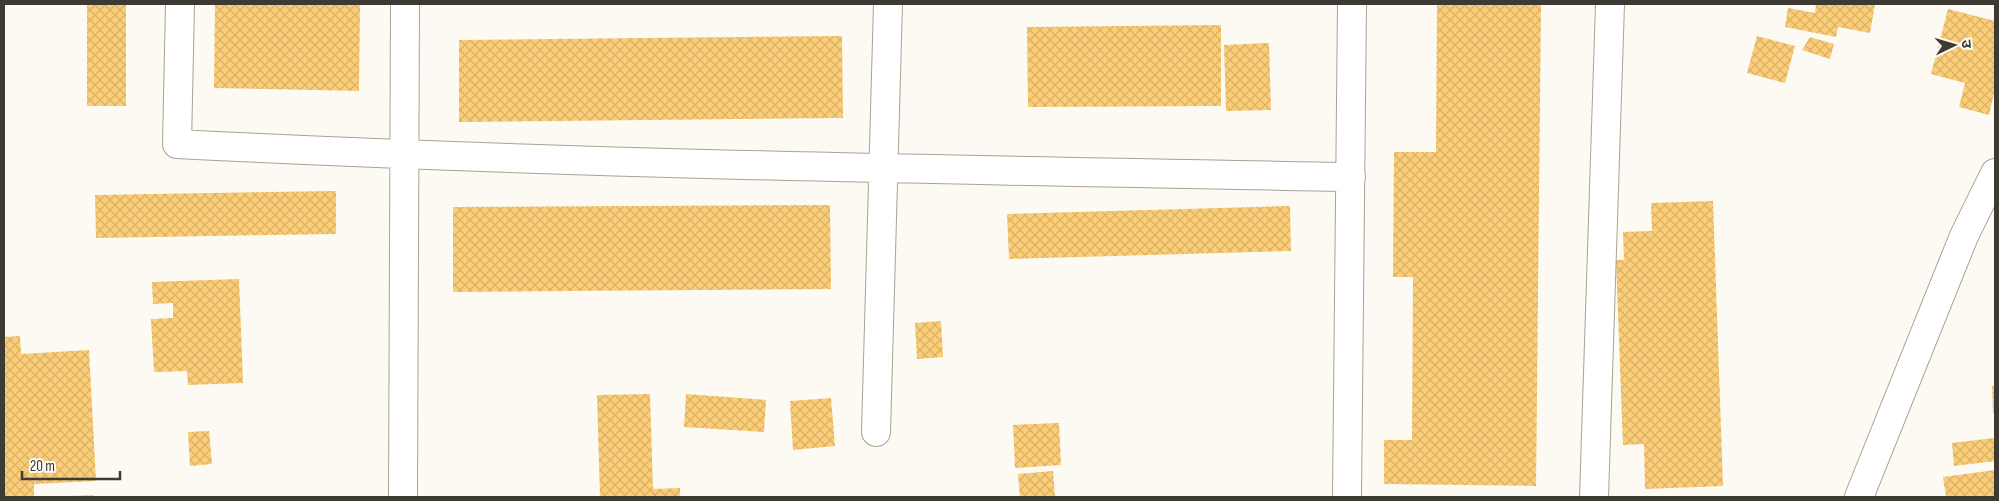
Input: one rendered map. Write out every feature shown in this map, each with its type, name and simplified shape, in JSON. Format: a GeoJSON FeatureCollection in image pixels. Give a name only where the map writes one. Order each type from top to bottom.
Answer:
{"type":"FeatureCollection","features":[{"type":"Feature","properties":{"kind":"street"},"geometry":{"type":"LineString","coordinates":[[180,4],[177,144],[404,156],[884,169],[1350,177]]}},
{"type":"Feature","properties":{"kind":"street"},"geometry":{"type":"LineString","coordinates":[[403,497],[406,4]]}},
{"type":"Feature","properties":{"kind":"street"},"geometry":{"type":"LineString","coordinates":[[876,432],[888,4]]}},
{"type":"Feature","properties":{"kind":"street"},"geometry":{"type":"LineString","coordinates":[[1347,497],[1352,4]]}},
{"type":"Feature","properties":{"kind":"street"},"geometry":{"type":"LineString","coordinates":[[1594,497],[1610,4]]}},
{"type":"Feature","properties":{"kind":"street"},"geometry":{"type":"LineString","coordinates":[[1859,497],[1964,236],[1995,173]]}},
{"type":"Feature","properties":{"kind":"building"},"geometry":{"type":"Polygon","coordinates":[[[87,4],[126,4],[126,106],[87,106],[87,4]]]}},
{"type":"Feature","properties":{"kind":"building"},"geometry":{"type":"Polygon","coordinates":[[[215,4],[360,4],[359,91],[214,88],[215,4]]]}},
{"type":"Feature","properties":{"kind":"building"},"geometry":{"type":"Polygon","coordinates":[[[1437,4],[1541,4],[1536,486],[1384,484],[1384,440],[1412,440],[1413,277],[1393,277],[1394,152],[1436,152],[1437,4]]]}},
{"type":"Feature","properties":{"kind":"building"},"geometry":{"type":"Polygon","coordinates":[[[1816,4],[1875,4],[1870,33],[1838,27],[1836,37],[1785,27],[1788,8],[1815,13],[1816,4]]]}},
{"type":"Feature","properties":{"kind":"building"},"geometry":{"type":"Polygon","coordinates":[[[1948,9],[1995,21],[1995,89],[1989,115],[1959,107],[1965,83],[1931,74],[1948,9]]]}},
{"type":"Feature","properties":{"kind":"building"},"geometry":{"type":"Polygon","coordinates":[[[1221,25],[1221,106],[1028,107],[1027,27],[1221,25]]]}},
{"type":"Feature","properties":{"kind":"building"},"geometry":{"type":"Polygon","coordinates":[[[842,36],[843,118],[459,122],[459,40],[842,36]]]}},
{"type":"Feature","properties":{"kind":"building"},"geometry":{"type":"Polygon","coordinates":[[[1757,36],[1795,46],[1785,83],[1747,73],[1757,36]]]}},
{"type":"Feature","properties":{"kind":"building"},"geometry":{"type":"Polygon","coordinates":[[[1810,37],[1834,44],[1830,59],[1802,50],[1810,37]]]}},
{"type":"Feature","properties":{"kind":"building"},"geometry":{"type":"Polygon","coordinates":[[[1269,43],[1271,110],[1226,111],[1224,45],[1269,43]]]}},
{"type":"Feature","properties":{"kind":"building"},"geometry":{"type":"Polygon","coordinates":[[[336,191],[336,234],[96,238],[95,195],[336,191]]]}},
{"type":"Feature","properties":{"kind":"building"},"geometry":{"type":"Polygon","coordinates":[[[1713,201],[1723,486],[1645,489],[1644,444],[1623,445],[1616,260],[1624,260],[1623,232],[1652,231],[1651,203],[1713,201]]]}},
{"type":"Feature","properties":{"kind":"building"},"geometry":{"type":"Polygon","coordinates":[[[830,205],[831,289],[453,292],[453,207],[830,205]]]}},
{"type":"Feature","properties":{"kind":"building"},"geometry":{"type":"Polygon","coordinates":[[[1290,206],[1291,251],[1009,259],[1007,214],[1290,206]]]}},
{"type":"Feature","properties":{"kind":"building"},"geometry":{"type":"Polygon","coordinates":[[[239,279],[243,383],[188,385],[187,371],[154,372],[151,319],[173,318],[173,303],[153,304],[152,282],[239,279]]]}},
{"type":"Feature","properties":{"kind":"building"},"geometry":{"type":"Polygon","coordinates":[[[941,321],[943,357],[917,359],[915,323],[941,321]]]}},
{"type":"Feature","properties":{"kind":"building"},"geometry":{"type":"Polygon","coordinates":[[[20,336],[21,354],[89,350],[96,481],[34,484],[34,497],[4,497],[4,337],[20,336]]]}},
{"type":"Feature","properties":{"kind":"building"},"geometry":{"type":"Polygon","coordinates":[[[1992,386],[1995,386],[1995,413],[1993,413],[1992,386]]]}},
{"type":"Feature","properties":{"kind":"building"},"geometry":{"type":"Polygon","coordinates":[[[650,394],[653,489],[680,488],[680,497],[600,497],[597,395],[650,394]]]}},
{"type":"Feature","properties":{"kind":"building"},"geometry":{"type":"Polygon","coordinates":[[[686,394],[766,400],[764,432],[684,427],[686,394]]]}},
{"type":"Feature","properties":{"kind":"building"},"geometry":{"type":"Polygon","coordinates":[[[831,398],[835,446],[793,450],[790,401],[831,398]]]}},
{"type":"Feature","properties":{"kind":"building"},"geometry":{"type":"Polygon","coordinates":[[[1059,423],[1061,465],[1015,468],[1013,425],[1059,423]]]}},
{"type":"Feature","properties":{"kind":"building"},"geometry":{"type":"Polygon","coordinates":[[[209,431],[212,464],[190,466],[188,432],[209,431]]]}},
{"type":"Feature","properties":{"kind":"building"},"geometry":{"type":"Polygon","coordinates":[[[1994,438],[1995,461],[1954,466],[1952,443],[1994,438]]]}},
{"type":"Feature","properties":{"kind":"building"},"geometry":{"type":"Polygon","coordinates":[[[1995,470],[1995,497],[1946,497],[1943,477],[1995,470]]]}},
{"type":"Feature","properties":{"kind":"building"},"geometry":{"type":"Polygon","coordinates":[[[1053,471],[1055,497],[1020,497],[1018,474],[1053,471]]]}},
{"type":"Feature","properties":{"kind":"building"},"geometry":{"type":"Polygon","coordinates":[[[94,495],[94,497],[71,497],[71,496],[94,495]]]}}]}
